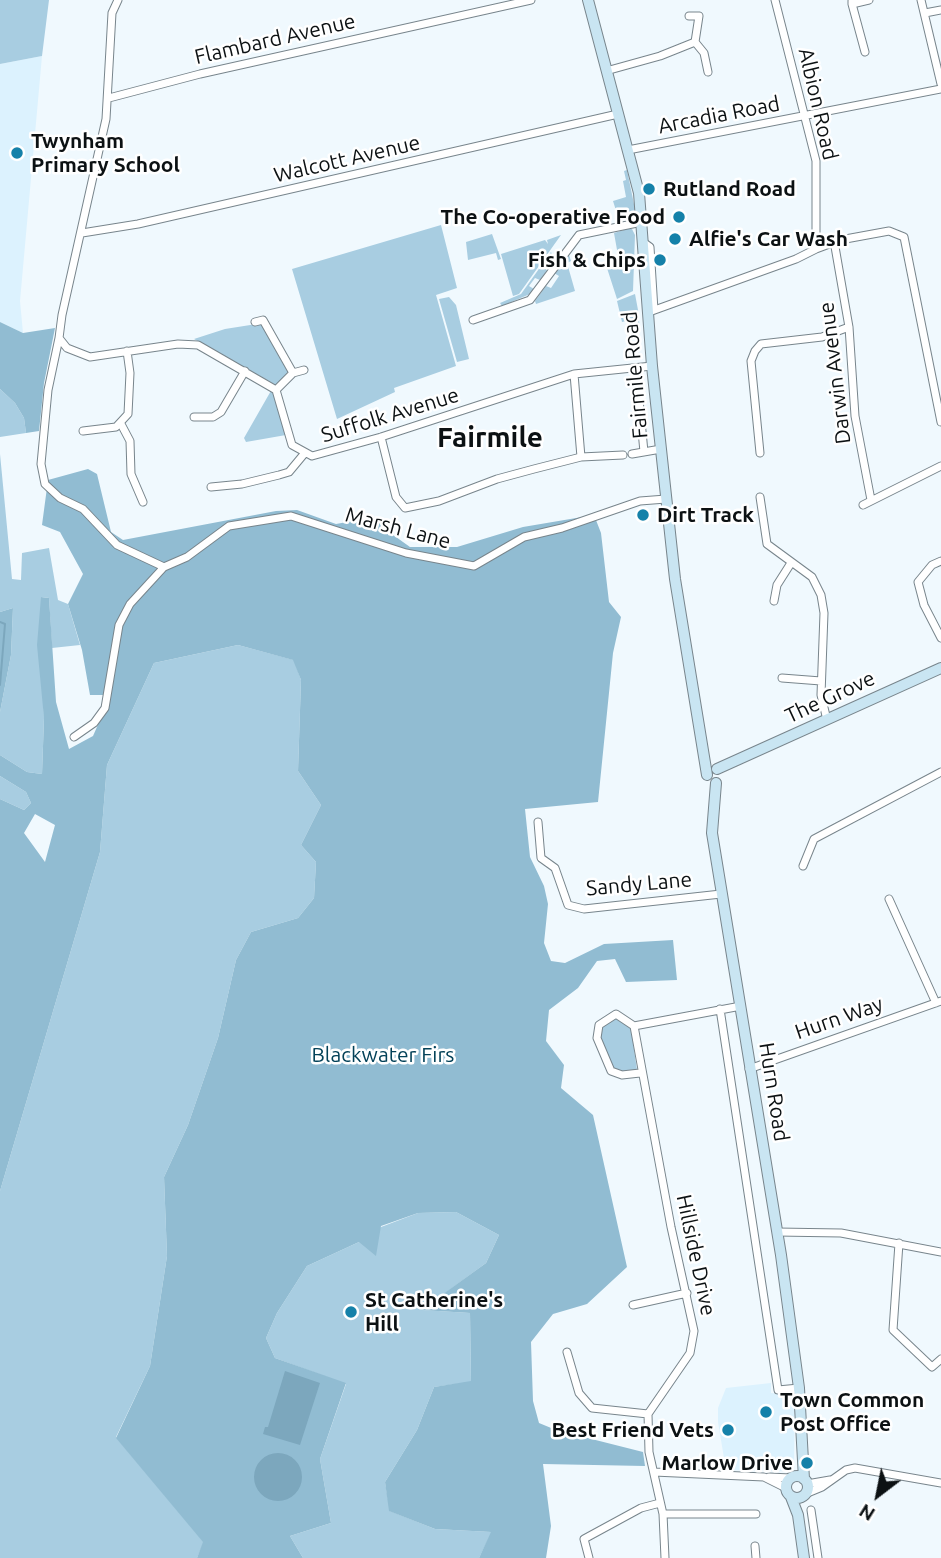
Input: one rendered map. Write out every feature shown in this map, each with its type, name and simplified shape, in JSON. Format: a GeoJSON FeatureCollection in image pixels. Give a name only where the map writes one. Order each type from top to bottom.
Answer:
{"type":"FeatureCollection","features":[{"type":"Feature","properties":{"kind":"main road","name":"Fairmile Road"},"geometry":{"type":"LineString","coordinates":[[588,0],[639,193],[652,311],[652,366],[675,579],[702,750],[714,775]]}},
{"type":"Feature","properties":{"kind":"main road","name":"The Grove"},"geometry":{"type":"LineString","coordinates":[[714,775],[941,668]]}},
{"type":"Feature","properties":{"kind":"main road","name":"Hurn Road"},"geometry":{"type":"LineString","coordinates":[[714,775],[712,833],[777,1231],[799,1388],[802,1461],[798,1515],[804,1558]]}},
{"type":"Feature","properties":{"kind":"street","name":"Flambard Avenue"},"geometry":{"type":"LineString","coordinates":[[109,99],[200,74],[531,0]]}},
{"type":"Feature","properties":{"kind":"street","name":"Albion Road"},"geometry":{"type":"LineString","coordinates":[[775,0],[816,161],[816,249]]}},
{"type":"Feature","properties":{"kind":"street"},"geometry":{"type":"LineString","coordinates":[[865,52],[852,2],[869,0]]}},
{"type":"Feature","properties":{"kind":"street"},"geometry":{"type":"LineString","coordinates":[[920,0],[941,87]]}},
{"type":"Feature","properties":{"kind":"street"},"geometry":{"type":"LineString","coordinates":[[116,1],[109,99],[48,390],[41,464],[45,484],[60,498],[83,509],[117,545],[164,567]]}},
{"type":"Feature","properties":{"kind":"street"},"geometry":{"type":"LineString","coordinates":[[925,12],[941,10]]}},
{"type":"Feature","properties":{"kind":"street"},"geometry":{"type":"LineString","coordinates":[[690,16],[702,15],[695,41]]}},
{"type":"Feature","properties":{"kind":"street"},"geometry":{"type":"LineString","coordinates":[[606,71],[660,56],[695,41]]}},
{"type":"Feature","properties":{"kind":"street"},"geometry":{"type":"LineString","coordinates":[[695,41],[704,53],[708,72]]}},
{"type":"Feature","properties":{"kind":"street","name":"Arcadia Road"},"geometry":{"type":"LineString","coordinates":[[628,150],[941,87]]}},
{"type":"Feature","properties":{"kind":"street","name":"Walcott Avenue"},"geometry":{"type":"LineString","coordinates":[[82,233],[151,221],[618,114]]}},
{"type":"Feature","properties":{"kind":"street"},"geometry":{"type":"LineString","coordinates":[[473,320],[530,300],[579,235],[642,222]]}},
{"type":"Feature","properties":{"kind":"street"},"geometry":{"type":"LineString","coordinates":[[652,311],[796,259],[834,242],[889,230],[904,237],[941,422]]}},
{"type":"Feature","properties":{"kind":"street","name":"Darwin Avenue"},"geometry":{"type":"LineString","coordinates":[[834,242],[849,327],[855,416],[871,500]]}},
{"type":"Feature","properties":{"kind":"street"},"geometry":{"type":"LineString","coordinates":[[255,322],[263,320],[293,373]]}},
{"type":"Feature","properties":{"kind":"street"},"geometry":{"type":"LineString","coordinates":[[762,448],[751,361],[755,351],[761,344],[822,337],[849,327]]}},
{"type":"Feature","properties":{"kind":"street"},"geometry":{"type":"LineString","coordinates":[[59,338],[68,348],[85,356],[194,344],[276,390],[293,373],[304,370]]}},
{"type":"Feature","properties":{"kind":"street"},"geometry":{"type":"LineString","coordinates":[[83,431],[108,429],[121,424],[130,410],[127,351]]}},
{"type":"Feature","properties":{"kind":"street","name":"Suffolk Avenue"},"geometry":{"type":"LineString","coordinates":[[276,390],[290,440],[304,454],[322,455],[574,374],[652,366]]}},
{"type":"Feature","properties":{"kind":"street","name":"Fairmile Road"},"geometry":{"type":"LineString","coordinates":[[636,368],[644,452]]}},
{"type":"Feature","properties":{"kind":"street"},"geometry":{"type":"LineString","coordinates":[[194,417],[212,417],[221,412],[246,371]]}},
{"type":"Feature","properties":{"kind":"street"},"geometry":{"type":"LineString","coordinates":[[574,374],[581,457]]}},
{"type":"Feature","properties":{"kind":"street"},"geometry":{"type":"LineString","coordinates":[[121,424],[130,441],[131,474],[142,502]]}},
{"type":"Feature","properties":{"kind":"street"},"geometry":{"type":"LineString","coordinates":[[381,437],[396,497],[405,508],[420,507],[497,479],[581,457],[623,454]]}},
{"type":"Feature","properties":{"kind":"street"},"geometry":{"type":"LineString","coordinates":[[632,454],[661,449]]}},
{"type":"Feature","properties":{"kind":"street"},"geometry":{"type":"LineString","coordinates":[[211,487],[242,484],[289,472],[304,454]]}},
{"type":"Feature","properties":{"kind":"street"},"geometry":{"type":"LineString","coordinates":[[863,505],[941,466]]}},
{"type":"Feature","properties":{"kind":"street"},"geometry":{"type":"LineString","coordinates":[[760,497],[764,538],[772,549],[812,577],[821,595],[824,613],[821,681],[827,720]]}},
{"type":"Feature","properties":{"kind":"street","name":"Marsh Lane"},"geometry":{"type":"LineString","coordinates":[[74,737],[94,723],[105,708],[119,625],[130,604],[164,567],[187,557],[229,526],[291,516],[406,553],[474,566],[524,537],[562,528],[640,500],[666,499]]}},
{"type":"Feature","properties":{"kind":"street"},"geometry":{"type":"LineString","coordinates":[[941,561],[932,565],[918,582],[924,605],[941,638]]}},
{"type":"Feature","properties":{"kind":"street"},"geometry":{"type":"LineString","coordinates":[[774,601],[777,585],[791,563]]}},
{"type":"Feature","properties":{"kind":"street"},"geometry":{"type":"LineString","coordinates":[[782,678],[821,681]]}},
{"type":"Feature","properties":{"kind":"street"},"geometry":{"type":"LineString","coordinates":[[803,866],[814,839],[941,774]]}},
{"type":"Feature","properties":{"kind":"street","name":"Sandy Lane"},"geometry":{"type":"LineString","coordinates":[[538,822],[541,858],[555,868],[568,905],[584,909],[721,894]]}},
{"type":"Feature","properties":{"kind":"street"},"geometry":{"type":"LineString","coordinates":[[890,899],[938,1002]]}},
{"type":"Feature","properties":{"kind":"street","name":"Hurn Way"},"geometry":{"type":"LineString","coordinates":[[749,1069],[938,1002]]}},
{"type":"Feature","properties":{"kind":"street"},"geometry":{"type":"LineString","coordinates":[[640,1073],[622,1075],[611,1071],[597,1038],[599,1025],[606,1018],[616,1014],[634,1026],[741,1006]]}},
{"type":"Feature","properties":{"kind":"street","name":"Hurn Road"},"geometry":{"type":"LineString","coordinates":[[720,1009],[778,1390],[799,1388]]}},
{"type":"Feature","properties":{"kind":"street","name":"Hillside Drive"},"geometry":{"type":"LineString","coordinates":[[634,1026],[640,1073],[694,1331],[693,1346],[648,1414]]}},
{"type":"Feature","properties":{"kind":"street"},"geometry":{"type":"LineString","coordinates":[[777,1231],[841,1233],[941,1252]]}},
{"type":"Feature","properties":{"kind":"street"},"geometry":{"type":"LineString","coordinates":[[899,1243],[893,1330],[932,1367],[941,1359]]}},
{"type":"Feature","properties":{"kind":"street"},"geometry":{"type":"LineString","coordinates":[[633,1305],[687,1293]]}},
{"type":"Feature","properties":{"kind":"street"},"geometry":{"type":"LineString","coordinates":[[567,1352],[579,1393],[592,1408],[648,1414],[649,1452],[663,1514],[665,1558]]}},
{"type":"Feature","properties":{"kind":"street"},"geometry":{"type":"LineString","coordinates":[[654,1472],[764,1477],[798,1487],[831,1480],[846,1470],[865,1467],[941,1483]]}},
{"type":"Feature","properties":{"kind":"street"},"geometry":{"type":"LineString","coordinates":[[589,1558],[584,1539],[641,1508],[660,1503]]}},
{"type":"Feature","properties":{"kind":"street"},"geometry":{"type":"LineString","coordinates":[[811,1510],[818,1558]]}},
{"type":"Feature","properties":{"kind":"street"},"geometry":{"type":"LineString","coordinates":[[663,1514],[756,1514]]}},
{"type":"Feature","properties":{"kind":"street"},"geometry":{"type":"LineString","coordinates":[[755,1546],[756,1558]]}},
{"type":"Feature","properties":{"kind":"shaded area"},"geometry":{"type":"Polygon","coordinates":[[[0,0],[49,0],[42,56],[0,64],[0,0]]]}},
{"type":"Feature","properties":{"kind":"shaded area","name":"Twynham Primary School"},"geometry":{"type":"Polygon","coordinates":[[[42,56],[20,301],[23,333],[0,322],[0,64],[42,56]]]}},
{"type":"Feature","properties":{"kind":"shaded area"},"geometry":{"type":"Polygon","coordinates":[[[627,170],[635,209],[631,216],[619,220],[613,201],[626,197],[623,181],[626,180],[624,171],[627,170]]]}},
{"type":"Feature","properties":{"kind":"shaded area"},"geometry":{"type":"Polygon","coordinates":[[[441,225],[457,288],[436,295],[456,366],[394,388],[395,392],[337,419],[292,269],[441,225]]]}},
{"type":"Feature","properties":{"kind":"shaded area"},"geometry":{"type":"Polygon","coordinates":[[[632,229],[635,235],[633,291],[617,299],[606,265],[619,261],[614,233],[632,229]]]}},
{"type":"Feature","properties":{"kind":"shaded area"},"geometry":{"type":"Polygon","coordinates":[[[492,234],[501,259],[498,260],[496,253],[468,260],[466,242],[492,234]]]}},
{"type":"Feature","properties":{"kind":"shaded area"},"geometry":{"type":"Polygon","coordinates":[[[561,235],[519,294],[513,296],[501,254],[545,240],[548,244],[547,240],[561,235]]]}},
{"type":"Feature","properties":{"kind":"shaded area"},"geometry":{"type":"Polygon","coordinates":[[[551,252],[554,259],[551,263],[547,261],[542,267],[547,270],[540,280],[535,278],[529,286],[534,289],[530,294],[502,306],[500,303],[521,294],[551,252]]]}},
{"type":"Feature","properties":{"kind":"shaded area"},"geometry":{"type":"Polygon","coordinates":[[[569,255],[571,261],[567,263],[575,291],[536,304],[535,301],[546,286],[551,288],[559,276],[554,273],[569,255]]]}},
{"type":"Feature","properties":{"kind":"shaded area"},"geometry":{"type":"Polygon","coordinates":[[[635,294],[640,331],[636,319],[622,322],[617,301],[635,294]]]}},
{"type":"Feature","properties":{"kind":"shaded area"},"geometry":{"type":"Polygon","coordinates":[[[449,297],[456,305],[469,359],[457,362],[439,299],[449,297]]]}},
{"type":"Feature","properties":{"kind":"shaded area"},"geometry":{"type":"Polygon","coordinates":[[[263,323],[289,371],[276,385],[194,339],[225,329],[263,323]]]}},
{"type":"Feature","properties":{"kind":"shaded area"},"geometry":{"type":"Polygon","coordinates":[[[0,389],[15,403],[24,418],[26,433],[0,437],[0,389]]]}},
{"type":"Feature","properties":{"kind":"shaded area"},"geometry":{"type":"Polygon","coordinates":[[[272,389],[278,398],[286,435],[246,442],[244,438],[272,389]]]}},
{"type":"Feature","properties":{"kind":"shaded area"},"geometry":{"type":"Polygon","coordinates":[[[0,454],[12,579],[21,580],[22,553],[49,548],[58,600],[68,604],[80,645],[52,648],[49,598],[41,597],[44,718],[42,774],[27,772],[0,755],[0,712],[11,655],[13,608],[0,612],[0,454]]]}},
{"type":"Feature","properties":{"kind":"shaded area"},"geometry":{"type":"Polygon","coordinates":[[[238,645],[294,660],[301,680],[298,771],[321,805],[301,845],[316,862],[314,898],[298,918],[251,932],[236,960],[218,1038],[188,1125],[164,1177],[167,1256],[150,1366],[116,1437],[204,1542],[197,1558],[0,1558],[0,1191],[100,852],[107,765],[154,663],[238,645]]]}},
{"type":"Feature","properties":{"kind":"shaded area"},"geometry":{"type":"Polygon","coordinates":[[[0,776],[26,792],[31,803],[24,810],[0,799],[0,776]]]}},
{"type":"Feature","properties":{"kind":"shaded area"},"geometry":{"type":"Polygon","coordinates":[[[615,1017],[631,1028],[637,1070],[621,1073],[613,1069],[599,1038],[602,1026],[615,1017]]]}},
{"type":"Feature","properties":{"kind":"shaded area"},"geometry":{"type":"Polygon","coordinates":[[[456,1212],[499,1235],[486,1263],[422,1310],[470,1313],[471,1382],[434,1387],[417,1430],[385,1482],[390,1511],[435,1529],[492,1532],[479,1558],[303,1558],[290,1536],[331,1523],[320,1459],[346,1384],[275,1358],[266,1338],[277,1313],[307,1266],[359,1242],[381,1227],[418,1213],[456,1212]]]}},
{"type":"Feature","properties":{"kind":"shaded area"},"geometry":{"type":"Polygon","coordinates":[[[285,1371],[320,1383],[300,1445],[263,1434],[265,1427],[268,1427],[285,1371]]]}},
{"type":"Feature","properties":{"kind":"shaded area"},"geometry":{"type":"Polygon","coordinates":[[[771,1383],[771,1393],[795,1396],[794,1465],[791,1471],[726,1470],[718,1408],[726,1388],[771,1383]]]}},
{"type":"Feature","properties":{"kind":"shaded area"},"geometry":{"type":"Polygon","coordinates":[[[278,1453],[295,1460],[302,1477],[295,1494],[278,1501],[261,1494],[254,1477],[261,1460],[278,1453]]]}},
{"type":"Feature","properties":{"kind":"green space"},"geometry":{"type":"Polygon","coordinates":[[[0,322],[23,333],[55,328],[44,383],[39,431],[26,433],[24,418],[15,403],[0,389],[0,322]]]}},
{"type":"Feature","properties":{"kind":"green space","name":"Blackwater Firs"},"geometry":{"type":"Polygon","coordinates":[[[88,469],[97,474],[111,532],[123,540],[276,511],[297,510],[336,524],[375,517],[382,527],[410,547],[457,547],[523,527],[594,515],[601,533],[609,602],[621,617],[613,653],[598,802],[525,809],[530,857],[544,886],[548,904],[544,943],[551,961],[565,963],[604,944],[673,940],[677,980],[626,982],[615,959],[597,961],[578,988],[549,1010],[546,1041],[564,1065],[561,1088],[593,1115],[627,1267],[587,1304],[553,1314],[531,1342],[533,1401],[539,1423],[556,1430],[643,1452],[645,1466],[543,1464],[551,1526],[546,1558],[479,1558],[491,1532],[435,1529],[389,1511],[385,1482],[417,1430],[434,1387],[471,1381],[470,1313],[421,1310],[486,1263],[499,1235],[456,1212],[418,1213],[381,1226],[376,1256],[359,1242],[307,1266],[277,1313],[266,1338],[275,1358],[346,1383],[320,1459],[331,1523],[290,1536],[303,1558],[197,1558],[203,1542],[116,1438],[150,1366],[167,1256],[164,1177],[188,1125],[218,1038],[236,960],[251,932],[298,918],[314,898],[316,862],[301,845],[321,805],[298,771],[301,680],[293,660],[238,645],[154,663],[107,765],[100,852],[0,1191],[0,799],[24,810],[31,803],[26,792],[0,776],[0,755],[27,772],[42,774],[44,718],[37,645],[41,597],[49,598],[56,702],[69,749],[93,736],[111,695],[90,695],[82,650],[68,604],[83,574],[60,532],[42,525],[48,480],[88,469]],[[35,814],[24,833],[45,862],[55,825],[35,814]]]}},
{"type":"Feature","properties":{"kind":"green space"},"geometry":{"type":"Polygon","coordinates":[[[13,608],[11,655],[0,712],[0,612],[13,608]]]}},
{"type":"Feature","properties":{"kind":"waterway"},"geometry":{"type":"LineString","coordinates":[[0,622],[5,624],[0,685]]}},
{"type":"Feature","properties":{"kind":"place","name":"Twynham Primary School"},"geometry":{"type":"Point","coordinates":[17,153]}},
{"type":"Feature","properties":{"kind":"place","name":"Rutland Road"},"geometry":{"type":"Point","coordinates":[649,189]}},
{"type":"Feature","properties":{"kind":"place","name":"The Co-operative Food"},"geometry":{"type":"Point","coordinates":[679,217]}},
{"type":"Feature","properties":{"kind":"place","name":"Alfie's Car Wash"},"geometry":{"type":"Point","coordinates":[675,239]}},
{"type":"Feature","properties":{"kind":"place","name":"Fish & Chips"},"geometry":{"type":"Point","coordinates":[660,260]}},
{"type":"Feature","properties":{"kind":"place","name":"Dirt Track"},"geometry":{"type":"Point","coordinates":[643,515]}},
{"type":"Feature","properties":{"kind":"place","name":"St Catherine's Hill"},"geometry":{"type":"Point","coordinates":[351,1312]}},
{"type":"Feature","properties":{"kind":"place","name":"Town Common Post Office"},"geometry":{"type":"Point","coordinates":[766,1412]}},
{"type":"Feature","properties":{"kind":"place","name":"Best Friend Vets"},"geometry":{"type":"Point","coordinates":[728,1430]}},
{"type":"Feature","properties":{"kind":"place","name":"Marlow Drive"},"geometry":{"type":"Point","coordinates":[807,1463]}},
{"type":"Feature","properties":{"kind":"district","name":"Fairmile"},"geometry":{"type":"Point","coordinates":[490,438]}}]}
